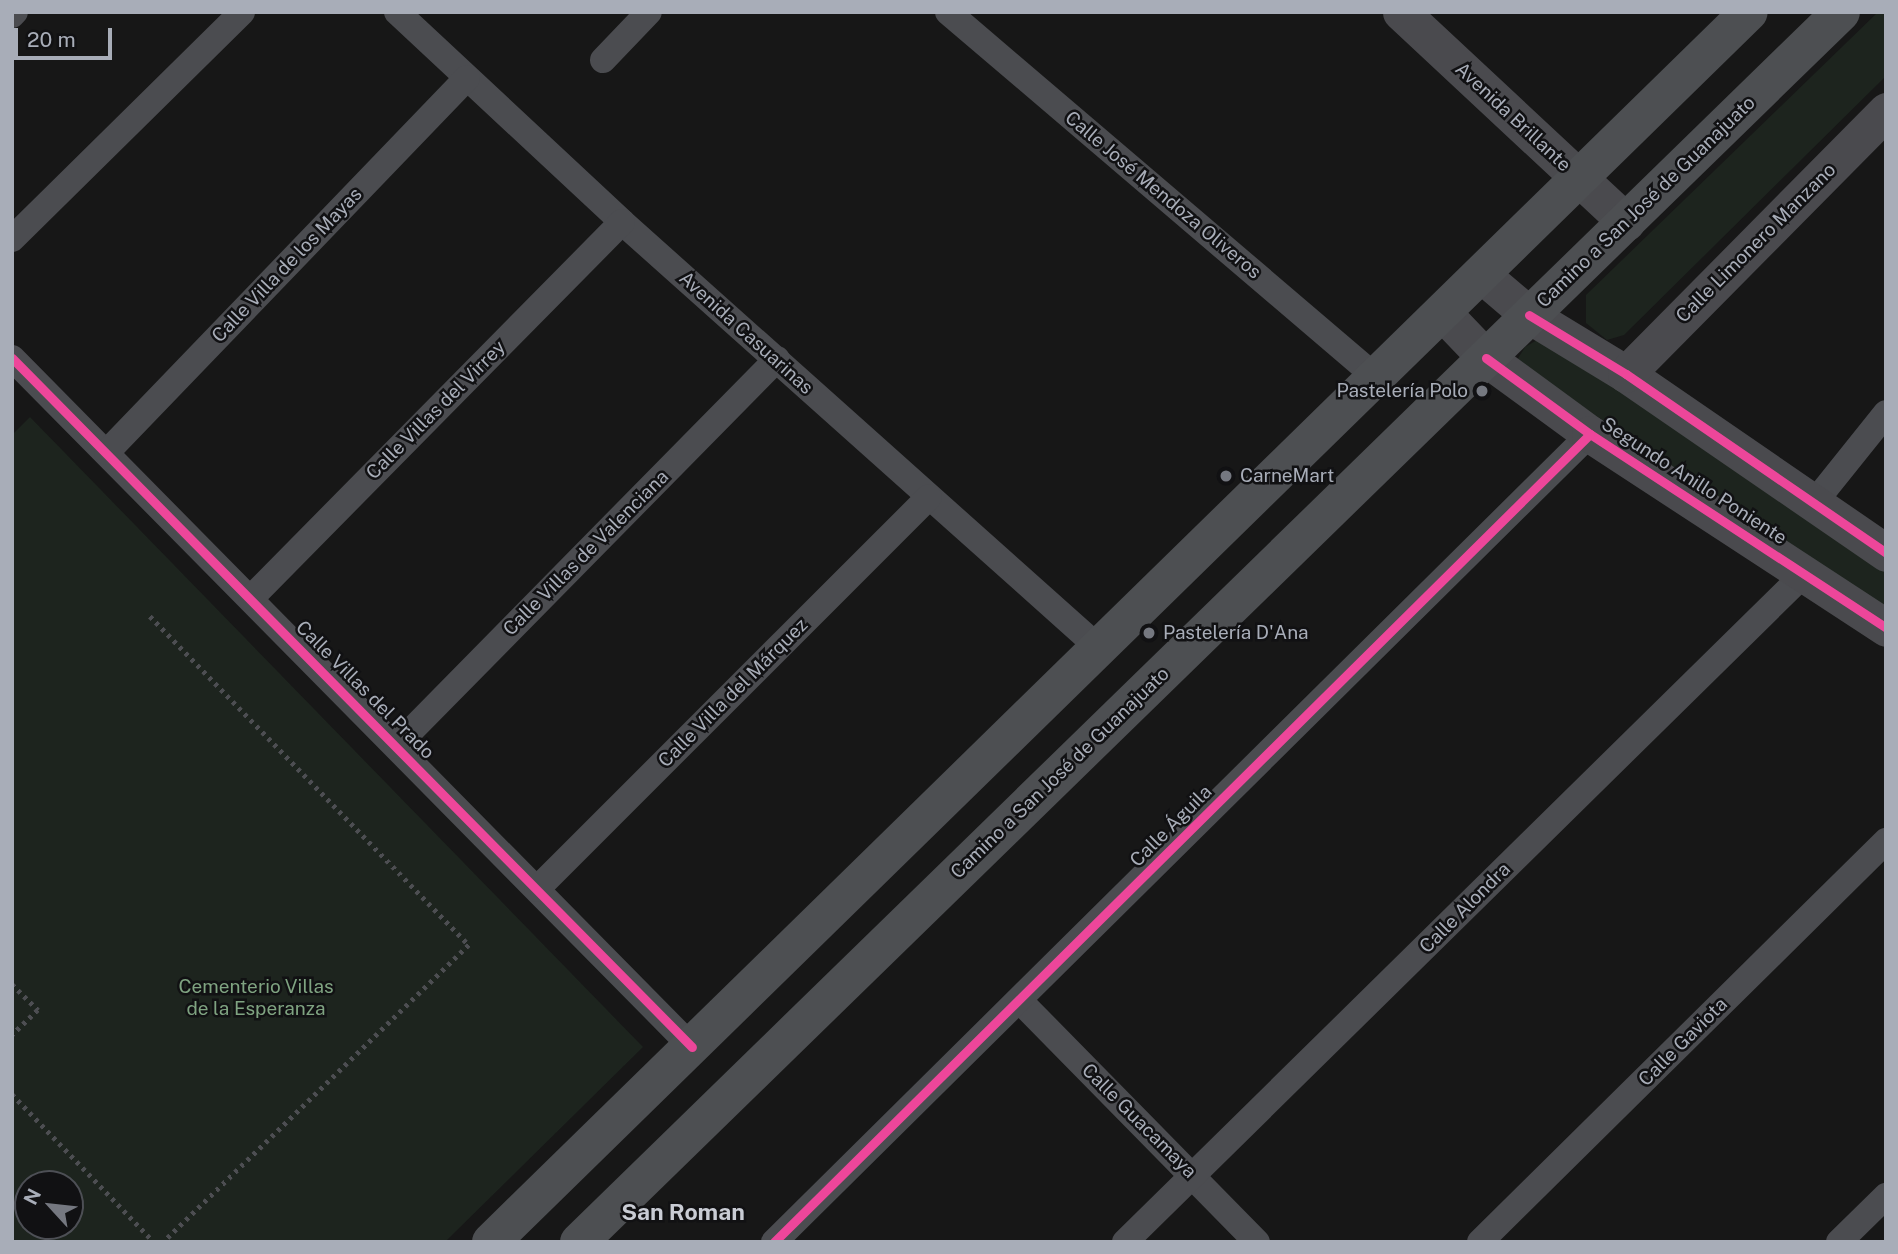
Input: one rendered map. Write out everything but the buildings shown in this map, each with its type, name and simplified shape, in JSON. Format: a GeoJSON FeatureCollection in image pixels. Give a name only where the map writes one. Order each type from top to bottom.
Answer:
{"type":"FeatureCollection","features":[{"type":"Feature","properties":{"kind":"main road","name":"Avenida Brillante"},"geometry":{"type":"LineString","coordinates":[[1402,12],[1626,222]]}},
{"type":"Feature","properties":{"kind":"main road"},"geometry":{"type":"LineString","coordinates":[[491,1242],[1749,12]]}},
{"type":"Feature","properties":{"kind":"main road","name":"Camino a San José de Guanajuato"},"geometry":{"type":"LineString","coordinates":[[579,1242],[1841,12]]}},
{"type":"Feature","properties":{"kind":"main road","name":"Calle Limonero Manzano"},"geometry":{"type":"LineString","coordinates":[[1626,374],[1886,111]]}},
{"type":"Feature","properties":{"kind":"main road"},"geometry":{"type":"LineString","coordinates":[[1482,275],[1529,315],[1626,374],[1886,553]]}},
{"type":"Feature","properties":{"kind":"main road","name":"Segundo Anillo Poniente"},"geometry":{"type":"LineString","coordinates":[[1443,313],[1486,358],[1590,433],[1886,628]]}},
{"type":"Feature","properties":{"kind":"street"},"geometry":{"type":"LineString","coordinates":[[12,239],[242,12]]}},
{"type":"Feature","properties":{"kind":"street","name":"Avenida Casuarinas"},"geometry":{"type":"LineString","coordinates":[[397,12],[622,222],[1100,649]]}},
{"type":"Feature","properties":{"kind":"street"},"geometry":{"type":"LineString","coordinates":[[603,60],[649,12]]}},
{"type":"Feature","properties":{"kind":"street","name":"Calle José Mendoza Oliveros"},"geometry":{"type":"LineString","coordinates":[[948,12],[1377,378]]}},
{"type":"Feature","properties":{"kind":"street","name":"Calle Villa de los Mayas"},"geometry":{"type":"LineString","coordinates":[[107,452],[467,78]]}},
{"type":"Feature","properties":{"kind":"street","name":"Calle Villas del Virrey"},"geometry":{"type":"LineString","coordinates":[[251,598],[622,222]]}},
{"type":"Feature","properties":{"kind":"street","name":"Calle Villas del Prado"},"geometry":{"type":"LineString","coordinates":[[12,358],[692,1047]]}},
{"type":"Feature","properties":{"kind":"street","name":"Calle Villas de Valenciana"},"geometry":{"type":"LineString","coordinates":[[396,746],[777,359]]}},
{"type":"Feature","properties":{"kind":"street"},"geometry":{"type":"LineString","coordinates":[[1814,503],[1886,413]]}},
{"type":"Feature","properties":{"kind":"street","name":"Calle Águila"},"geometry":{"type":"LineString","coordinates":[[774,1242],[1020,1002],[1590,433]]}},
{"type":"Feature","properties":{"kind":"street","name":"Calle Villa del Márquez"},"geometry":{"type":"LineString","coordinates":[[537,890],[929,497]]}},
{"type":"Feature","properties":{"kind":"street","name":"Calle Alondra"},"geometry":{"type":"LineString","coordinates":[[1125,1242],[1804,574]]}},
{"type":"Feature","properties":{"kind":"street","name":"Calle Gaviota"},"geometry":{"type":"LineString","coordinates":[[1480,1242],[1886,841]]}},
{"type":"Feature","properties":{"kind":"street","name":"Calle Guacamaya"},"geometry":{"type":"LineString","coordinates":[[1020,1002],[1257,1242]]}},
{"type":"Feature","properties":{"kind":"street"},"geometry":{"type":"LineString","coordinates":[[1839,1242],[1886,1196]]}},
{"type":"Feature","properties":{"kind":"path"},"geometry":{"type":"LineString","coordinates":[[150,615],[469,945],[164,1242]]}},
{"type":"Feature","properties":{"kind":"path"},"geometry":{"type":"LineString","coordinates":[[12,984],[38,1010],[12,1035]]}},
{"type":"Feature","properties":{"kind":"path"},"geometry":{"type":"LineString","coordinates":[[12,1094],[155,1242]]}},
{"type":"Feature","properties":{"kind":"green space"},"geometry":{"type":"Polygon","coordinates":[[[1878,12],[1886,12],[1886,76],[1624,335],[1607,340],[1586,323],[1586,295],[1878,12]]]}},
{"type":"Feature","properties":{"kind":"green space"},"geometry":{"type":"Polygon","coordinates":[[[1544,336],[1886,566],[1886,620],[1517,360],[1525,347],[1544,336]]]}},
{"type":"Feature","properties":{"kind":"green space","name":"Cementerio Villas de la Esperanza"},"geometry":{"type":"Polygon","coordinates":[[[30,417],[643,1047],[445,1242],[12,1242],[12,435],[30,417]]]}},
{"type":"Feature","properties":{"kind":"cycle path"},"geometry":{"type":"LineString","coordinates":[[1529,315],[1626,374],[1886,553]]}},
{"type":"Feature","properties":{"kind":"cycle path"},"geometry":{"type":"LineString","coordinates":[[12,358],[692,1047]]}},
{"type":"Feature","properties":{"kind":"cycle path"},"geometry":{"type":"LineString","coordinates":[[1486,358],[1590,434],[1886,628]]}},
{"type":"Feature","properties":{"kind":"cycle path"},"geometry":{"type":"LineString","coordinates":[[774,1242],[1590,434]]}},
{"type":"Feature","properties":{"kind":"place","name":"Pastelería Polo"},"geometry":{"type":"Point","coordinates":[1482,391]}},
{"type":"Feature","properties":{"kind":"place","name":"CarneMart"},"geometry":{"type":"Point","coordinates":[1226,476]}},
{"type":"Feature","properties":{"kind":"place","name":"Pastelería D'Ana"},"geometry":{"type":"Point","coordinates":[1149,633]}},
{"type":"Feature","properties":{"kind":"district","name":"San Roman"},"geometry":{"type":"Point","coordinates":[683,1212]}}]}
